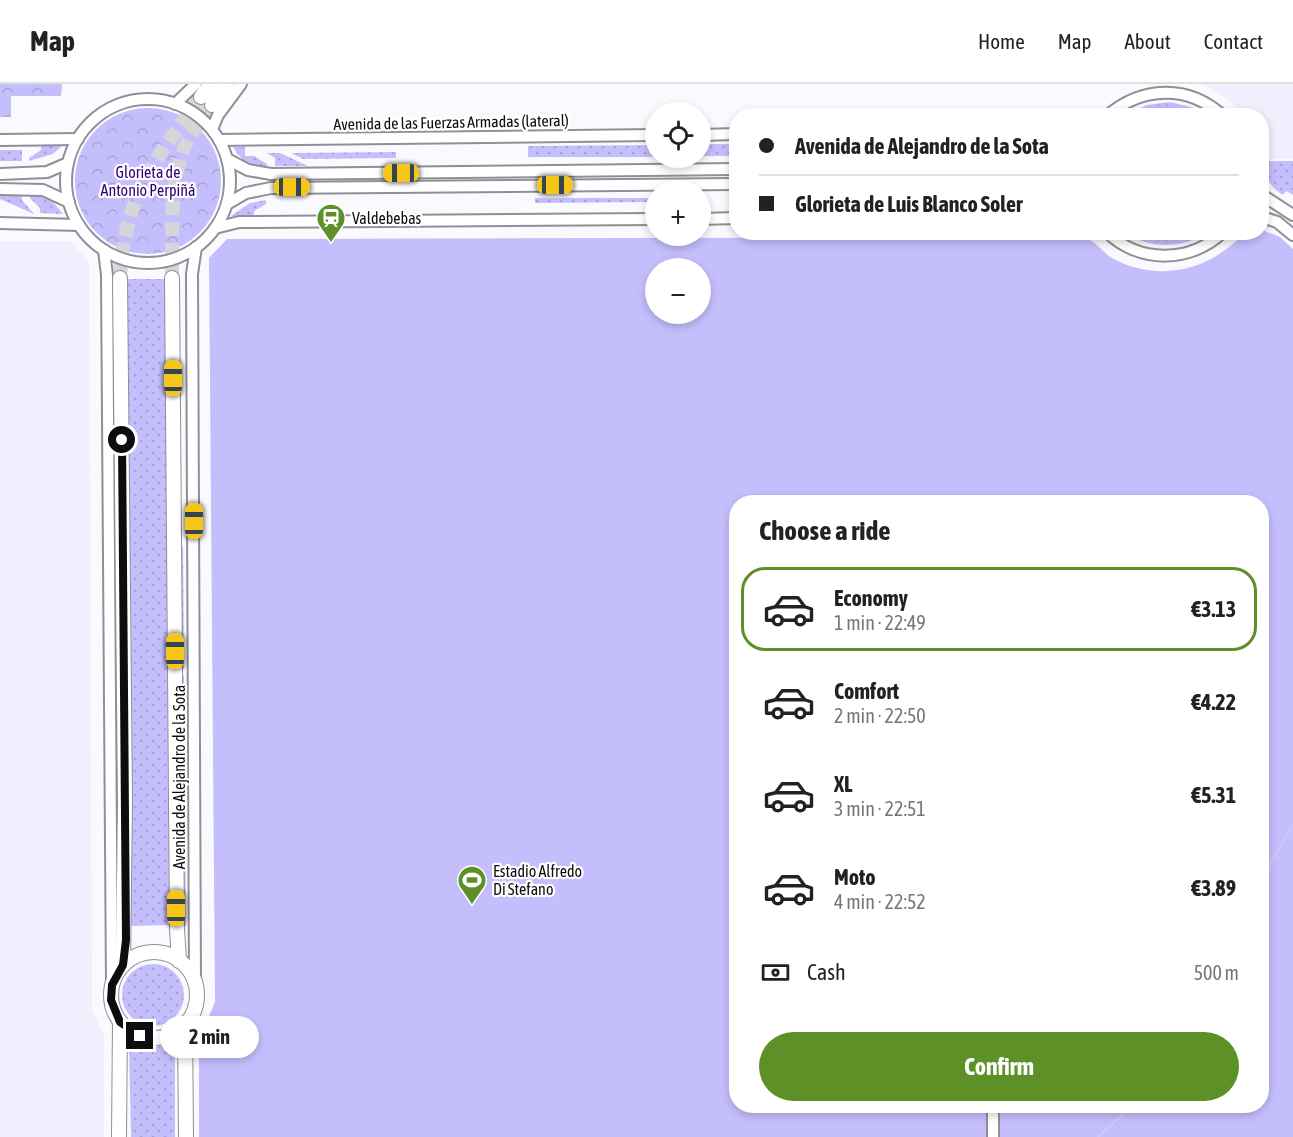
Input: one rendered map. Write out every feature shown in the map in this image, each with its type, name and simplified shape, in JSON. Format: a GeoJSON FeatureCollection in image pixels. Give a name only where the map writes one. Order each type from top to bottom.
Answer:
{"type":"FeatureCollection","features":[{"type":"Feature","properties":{"kind":"main road"},"geometry":{"type":"LineString","coordinates":[[203,95],[211,84]]}},
{"type":"Feature","properties":{"kind":"main road"},"geometry":{"type":"LineString","coordinates":[[203,95],[227,84]]}},
{"type":"Feature","properties":{"kind":"main road"},"geometry":{"type":"LineString","coordinates":[[120,278],[125,801],[123,965]]}},
{"type":"Feature","properties":{"kind":"main road","name":"Avenida de Alejandro de la Sota"},"geometry":{"type":"LineString","coordinates":[[172,278],[179,961]]}},
{"type":"Feature","properties":{"kind":"main road"},"geometry":{"type":"LineString","coordinates":[[119,1137],[120,1022],[111,1000],[112,985],[123,965],[131,959],[150,953],[171,956],[190,972],[195,984],[195,1006],[185,1025],[171,1035],[147,1038],[132,1032],[120,1022]]}},
{"type":"Feature","properties":{"kind":"main road"},"geometry":{"type":"LineString","coordinates":[[185,1025],[186,1137]]}},
{"type":"Feature","properties":{"kind":"street"},"geometry":{"type":"LineString","coordinates":[[212,129],[241,84]]}},
{"type":"Feature","properties":{"kind":"street"},"geometry":{"type":"LineString","coordinates":[[1117,108],[1147,89],[1164,92],[1180,89],[1212,108]]}},
{"type":"Feature","properties":{"kind":"street"},"geometry":{"type":"LineString","coordinates":[[175,104],[203,95]]}},
{"type":"Feature","properties":{"kind":"street"},"geometry":{"type":"LineString","coordinates":[[153,99],[175,104],[195,114],[212,129],[227,159],[230,177],[227,204],[215,228],[196,247],[177,258],[149,263],[130,261],[104,250],[79,225],[69,202],[66,183],[68,164],[78,139],[102,113],[123,103],[153,99]]}},
{"type":"Feature","properties":{"kind":"street"},"geometry":{"type":"LineString","coordinates":[[711,135],[729,134]]}},
{"type":"Feature","properties":{"kind":"street","name":"Avenida de las Fuerzas Armadas (lateral)"},"geometry":{"type":"LineString","coordinates":[[219,140],[645,135]]}},
{"type":"Feature","properties":{"kind":"street"},"geometry":{"type":"LineString","coordinates":[[0,140],[78,139]]}},
{"type":"Feature","properties":{"kind":"street"},"geometry":{"type":"LineString","coordinates":[[227,159],[248,170],[271,174],[729,170]]}},
{"type":"Feature","properties":{"kind":"street"},"geometry":{"type":"LineString","coordinates":[[0,174],[46,172],[68,164]]}},
{"type":"Feature","properties":{"kind":"street"},"geometry":{"type":"LineString","coordinates":[[227,204],[246,193],[271,188],[729,184]]}},
{"type":"Feature","properties":{"kind":"street"},"geometry":{"type":"LineString","coordinates":[[0,189],[43,190],[69,202]]}},
{"type":"Feature","properties":{"kind":"street"},"geometry":{"type":"LineString","coordinates":[[1269,200],[1293,215]]}},
{"type":"Feature","properties":{"kind":"street"},"geometry":{"type":"LineString","coordinates":[[711,219],[729,218]]}},
{"type":"Feature","properties":{"kind":"street"},"geometry":{"type":"LineString","coordinates":[[215,228],[239,222],[645,219]]}},
{"type":"Feature","properties":{"kind":"street"},"geometry":{"type":"LineString","coordinates":[[1269,219],[1277,222],[1293,235]]}},
{"type":"Feature","properties":{"kind":"street"},"geometry":{"type":"LineString","coordinates":[[0,224],[79,225]]}},
{"type":"Feature","properties":{"kind":"street"},"geometry":{"type":"LineString","coordinates":[[1118,240],[1130,249],[1164,256],[1198,249],[1211,240]]}},
{"type":"Feature","properties":{"kind":"street","name":"Avenida de Alejandro de la Sota"},"geometry":{"type":"LineString","coordinates":[[195,984],[192,274],[196,247]]}},
{"type":"Feature","properties":{"kind":"street"},"geometry":{"type":"LineString","coordinates":[[104,250],[107,275],[112,985]]}},
{"type":"Feature","properties":{"kind":"street"},"geometry":{"type":"LineString","coordinates":[[993,1113],[993,1137]]}},
{"type":"Feature","properties":{"kind":"shaded area"},"geometry":{"type":"Polygon","coordinates":[[[1203,84],[1293,84],[1293,159],[1269,159],[1269,108],[1236,108],[1227,98],[1203,84]]]}},
{"type":"Feature","properties":{"kind":"shaded area"},"geometry":{"type":"Polygon","coordinates":[[[0,241],[70,241],[89,261],[92,1010],[104,1036],[104,1137],[0,1137],[0,241]]]}},
{"type":"Feature","properties":{"kind":"green space"},"geometry":{"type":"Polygon","coordinates":[[[0,84],[62,84],[61,96],[11,96],[11,117],[0,117],[0,84]]]}},
{"type":"Feature","properties":{"kind":"green space"},"geometry":{"type":"Polygon","coordinates":[[[1171,102],[1194,108],[1140,108],[1171,102]]]}},
{"type":"Feature","properties":{"kind":"green space","name":"Glorieta de Antonio Perpiñá"},"geometry":{"type":"Polygon","coordinates":[[[148,108],[176,113],[200,129],[216,153],[221,181],[216,209],[200,233],[176,249],[148,254],[120,249],[96,233],[80,209],[75,181],[80,153],[96,129],[120,113],[148,108]]]}},
{"type":"Feature","properties":{"kind":"green space"},"geometry":{"type":"Polygon","coordinates":[[[41,144],[64,144],[53,154],[29,161],[29,158],[41,150],[41,144]]]}},
{"type":"Feature","properties":{"kind":"green space"},"geometry":{"type":"Polygon","coordinates":[[[711,144],[729,144],[729,156],[711,156],[711,144]]]}},
{"type":"Feature","properties":{"kind":"green space"},"geometry":{"type":"Polygon","coordinates":[[[645,145],[645,157],[528,157],[528,146],[645,145]]]}},
{"type":"Feature","properties":{"kind":"green space"},"geometry":{"type":"Polygon","coordinates":[[[233,147],[245,147],[245,156],[254,156],[267,164],[267,167],[247,162],[233,147]]]}},
{"type":"Feature","properties":{"kind":"green space"},"geometry":{"type":"Polygon","coordinates":[[[0,150],[22,150],[22,161],[0,161],[0,150]]]}},
{"type":"Feature","properties":{"kind":"green space"},"geometry":{"type":"Polygon","coordinates":[[[396,152],[396,158],[303,159],[291,153],[396,152]]]}},
{"type":"Feature","properties":{"kind":"green space"},"geometry":{"type":"Polygon","coordinates":[[[267,153],[280,153],[308,166],[275,166],[275,158],[267,153]]]}},
{"type":"Feature","properties":{"kind":"green space"},"geometry":{"type":"Polygon","coordinates":[[[1269,161],[1293,161],[1293,195],[1286,191],[1283,195],[1271,185],[1269,161]]]}},
{"type":"Feature","properties":{"kind":"green space"},"geometry":{"type":"Polygon","coordinates":[[[30,194],[49,197],[63,214],[40,213],[40,208],[30,198],[30,194]]]}},
{"type":"Feature","properties":{"kind":"green space"},"geometry":{"type":"Polygon","coordinates":[[[0,195],[21,195],[22,200],[34,214],[0,199],[0,195]]]}},
{"type":"Feature","properties":{"kind":"green space"},"geometry":{"type":"Polygon","coordinates":[[[535,198],[645,198],[645,202],[535,203],[535,198]]]}},
{"type":"Feature","properties":{"kind":"green space"},"geometry":{"type":"Polygon","coordinates":[[[266,200],[266,204],[254,211],[254,217],[231,216],[250,203],[266,200]]]}},
{"type":"Feature","properties":{"kind":"green space"},"geometry":{"type":"Polygon","coordinates":[[[1269,233],[1280,237],[1293,249],[1293,1137],[199,1137],[199,1040],[215,1002],[209,258],[227,239],[645,238],[645,246],[711,246],[711,238],[729,238],[729,240],[1090,240],[1112,258],[1140,269],[1169,271],[1184,269],[1212,258],[1237,240],[1269,240],[1269,233]]]}},
{"type":"Feature","properties":{"kind":"green space"},"geometry":{"type":"Polygon","coordinates":[[[1140,240],[1192,240],[1166,245],[1140,240]]]}},
{"type":"Feature","properties":{"kind":"green space"},"geometry":{"type":"Polygon","coordinates":[[[127,279],[165,279],[172,925],[131,926],[127,279]]]}},
{"type":"Feature","properties":{"kind":"green space"},"geometry":{"type":"Polygon","coordinates":[[[178,547],[183,547],[184,669],[179,669],[178,547]]]}},
{"type":"Feature","properties":{"kind":"green space"},"geometry":{"type":"Polygon","coordinates":[[[178,676],[184,676],[185,798],[180,798],[178,676]]]}},
{"type":"Feature","properties":{"kind":"green space"},"geometry":{"type":"Polygon","coordinates":[[[181,805],[185,805],[186,926],[181,926],[181,805]]]}},
{"type":"Feature","properties":{"kind":"green space"},"geometry":{"type":"Polygon","coordinates":[[[147,964],[159,964],[175,973],[182,983],[184,995],[182,1007],[175,1017],[159,1026],[147,1026],[136,1021],[127,1012],[122,1001],[122,989],[127,978],[136,969],[147,964]]]}},
{"type":"Feature","properties":{"kind":"green space"},"geometry":{"type":"Polygon","coordinates":[[[129,1042],[152,1047],[175,1043],[175,1137],[131,1137],[129,1042]]]}},
{"type":"Feature","properties":{"kind":"waterway"},"geometry":{"type":"LineString","coordinates":[[1269,866],[1293,825]]}},
{"type":"Feature","properties":{"kind":"waterway"},"geometry":{"type":"LineString","coordinates":[[1098,1137],[1124,1113]]}},
{"type":"Feature","properties":{"kind":"tunnel"},"geometry":{"type":"LineString","coordinates":[[120,278],[123,250],[135,202],[156,160],[201,97]]}},
{"type":"Feature","properties":{"kind":"tunnel"},"geometry":{"type":"LineString","coordinates":[[172,278],[176,176],[186,144],[212,105]]}},
{"type":"Feature","properties":{"kind":"place","name":"Valdebebas"},"geometry":{"type":"Point","coordinates":[331,244]}},
{"type":"Feature","properties":{"kind":"place","name":"Estadio Alfredo Di Stefano"},"geometry":{"type":"Point","coordinates":[472,906]}},
{"type":"Feature","properties":{"kind":"route"},"geometry":{"type":"LineString","coordinates":[[122,440],[126,940],[123,965],[112,985],[111,1000],[120,1022],[125,1028],[140,1036]]}}]}
